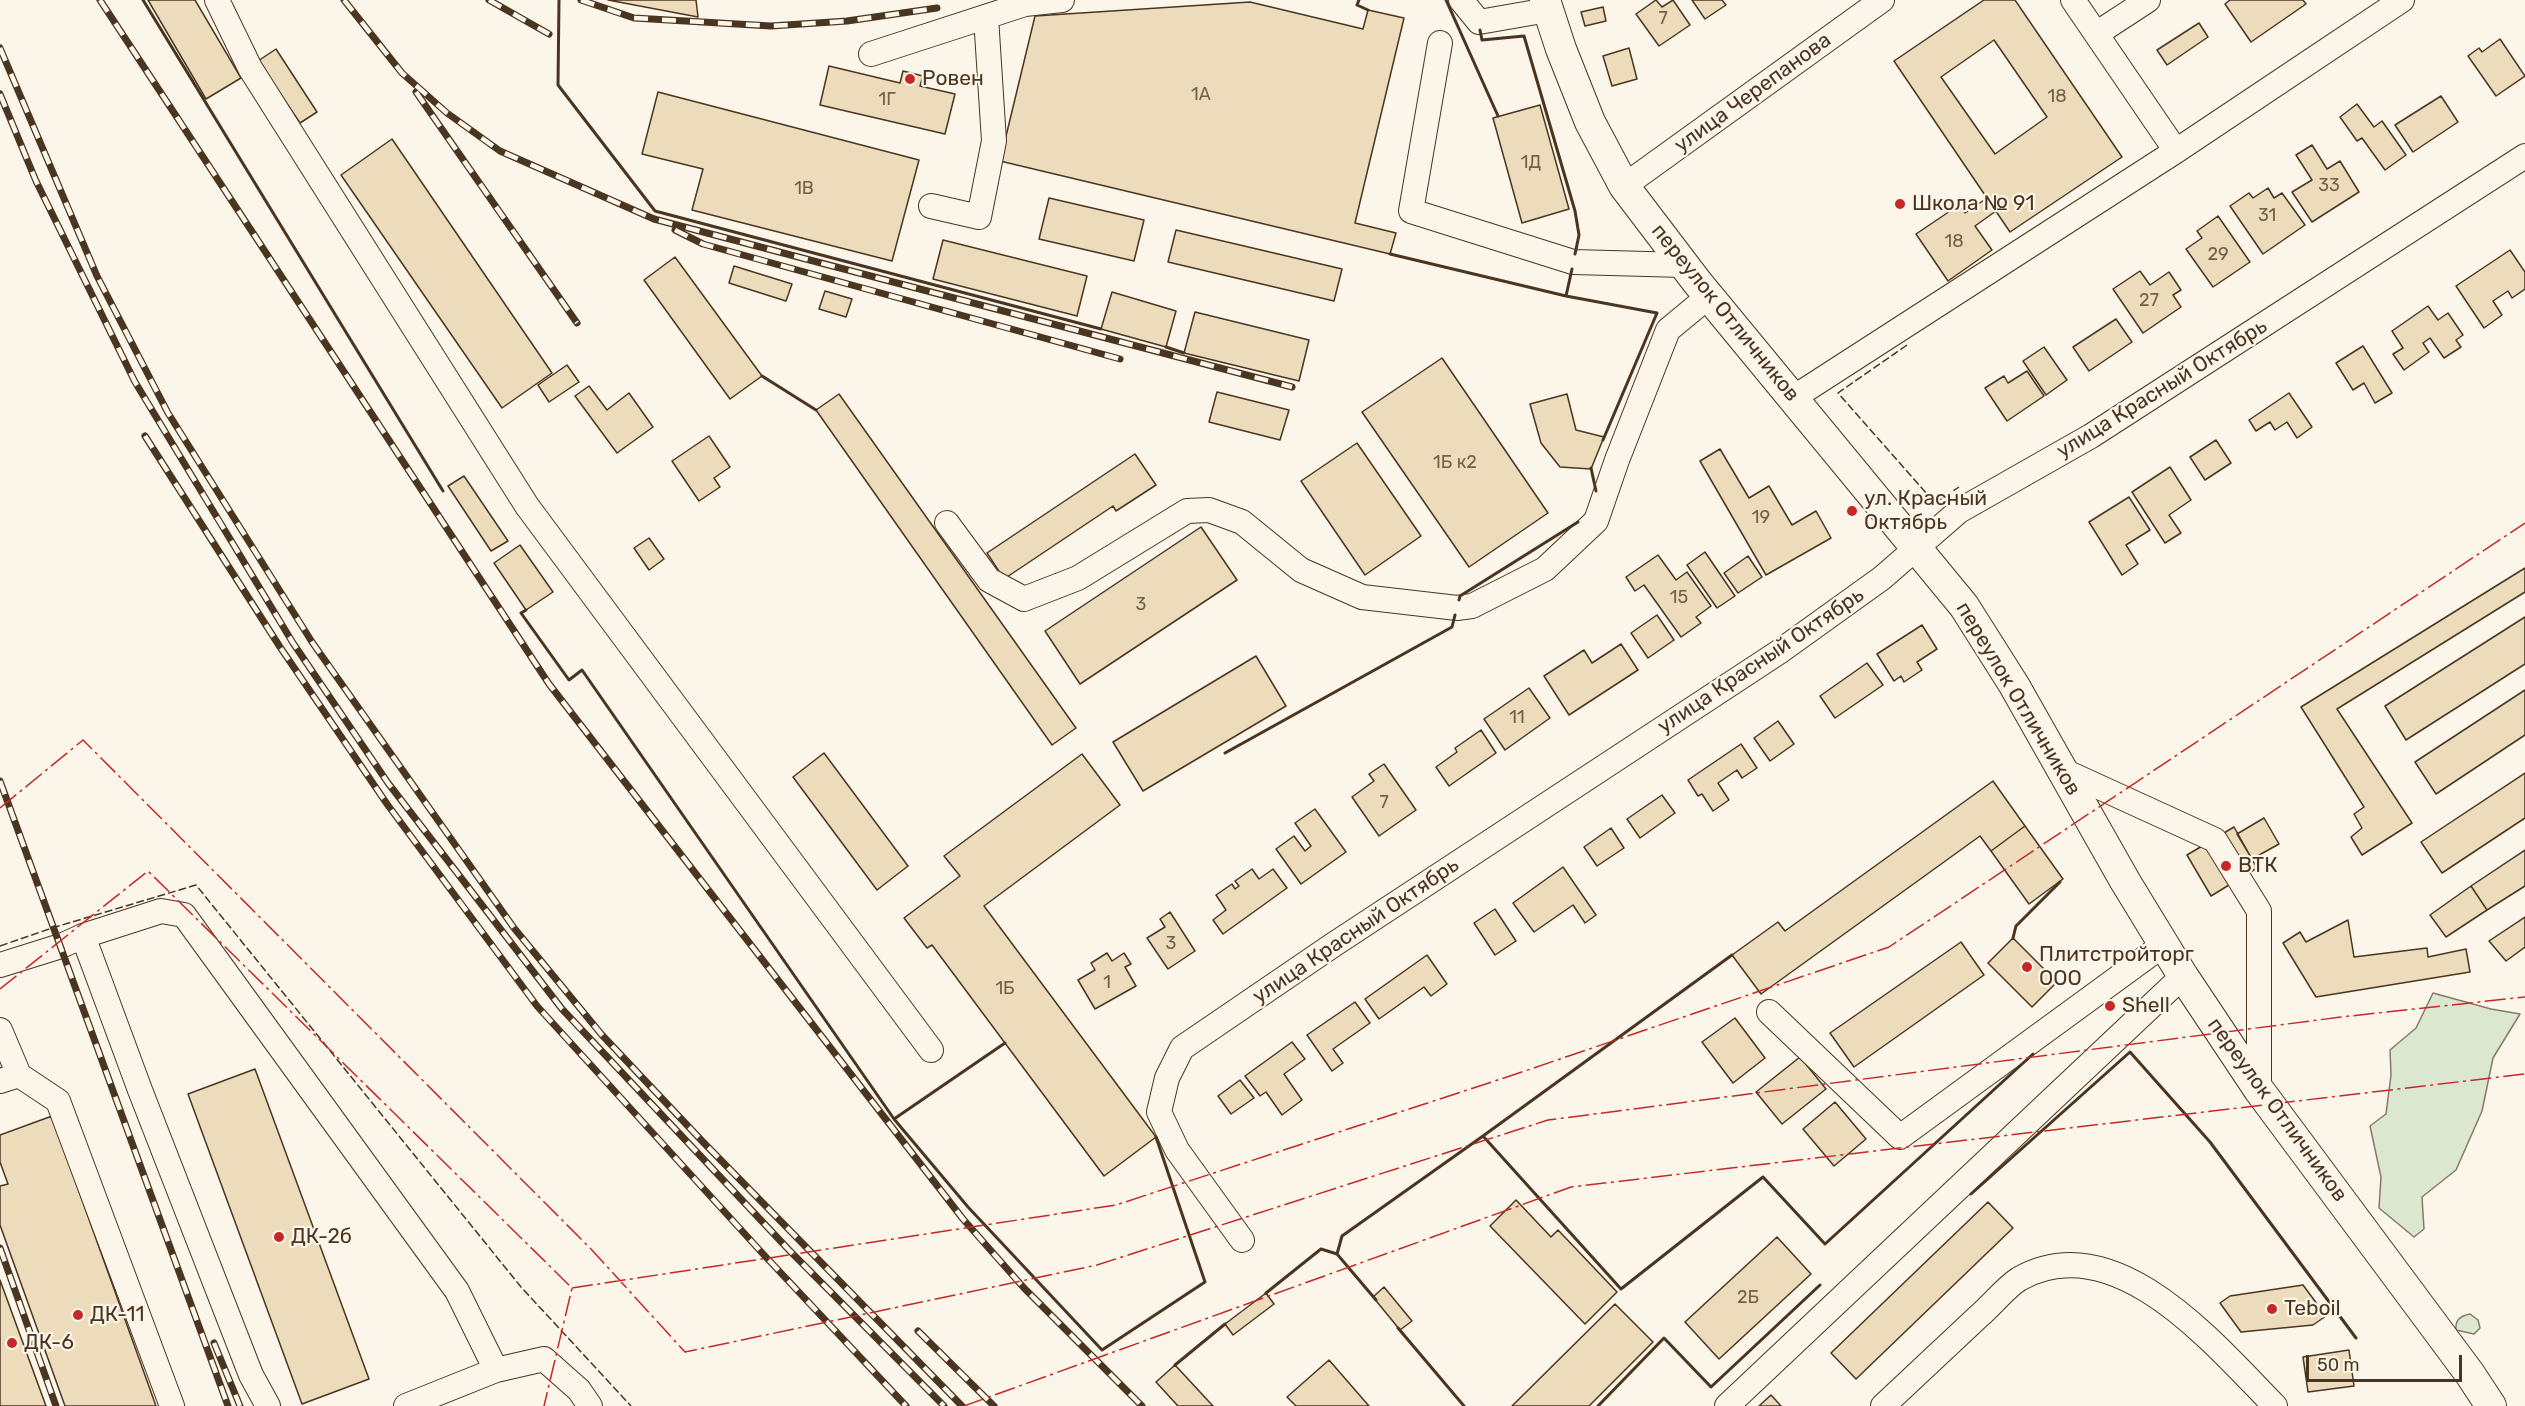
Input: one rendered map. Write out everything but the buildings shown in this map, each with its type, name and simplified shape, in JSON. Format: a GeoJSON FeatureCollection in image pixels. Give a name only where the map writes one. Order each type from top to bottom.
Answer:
{"type":"FeatureCollection","features":[{"type":"Feature","properties":{"kind":"main road","name":"переулок Отличников"},"geometry":{"type":"LineString","coordinates":[[1546,5],[1590,122],[1624,186],[1684,265],[1918,548],[1974,622],[2014,685],[2182,976],[2259,1090],[2470,1374],[2491,1406]]}},
{"type":"Feature","properties":{"kind":"street"},"geometry":{"type":"LineString","coordinates":[[217,0],[250,68],[527,507],[931,1050]]}},
{"type":"Feature","properties":{"kind":"street"},"geometry":{"type":"LineString","coordinates":[[872,54],[1025,4],[1062,0]]}},
{"type":"Feature","properties":{"kind":"street"},"geometry":{"type":"LineString","coordinates":[[1461,0],[1479,22],[1546,5]]}},
{"type":"Feature","properties":{"kind":"street","name":"улица Черепанова"},"geometry":{"type":"LineString","coordinates":[[1624,186],[1882,0]]}},
{"type":"Feature","properties":{"kind":"street"},"geometry":{"type":"LineString","coordinates":[[2148,0],[2086,13],[2176,151]]}},
{"type":"Feature","properties":{"kind":"street"},"geometry":{"type":"LineString","coordinates":[[1793,398],[2176,151],[2402,0]]}},
{"type":"Feature","properties":{"kind":"street"},"geometry":{"type":"LineString","coordinates":[[931,206],[979,217],[994,141],[986,17]]}},
{"type":"Feature","properties":{"kind":"street"},"geometry":{"type":"LineString","coordinates":[[1440,43],[1411,211],[1573,262],[1684,265]]}},
{"type":"Feature","properties":{"kind":"street","name":"улица Красный Октябрь"},"geometry":{"type":"LineString","coordinates":[[1242,1240],[1177,1150],[1159,1112],[1167,1078],[1182,1048],[1333,945],[1779,652],[1882,579],[1959,511],[2091,436],[2525,156]]}},
{"type":"Feature","properties":{"kind":"street"},"geometry":{"type":"LineString","coordinates":[[947,523],[989,580],[1024,599],[1078,579],[1187,511],[1209,510],[1242,522],[1301,570],[1362,597],[1457,608],[1472,606],[1545,569],[1596,521],[1617,460],[1668,330],[1709,296]]}},
{"type":"Feature","properties":{"kind":"street"},"geometry":{"type":"LineString","coordinates":[[2064,771],[2215,840],[2259,911],[2259,1090]]}},
{"type":"Feature","properties":{"kind":"street"},"geometry":{"type":"LineString","coordinates":[[0,965],[162,911],[184,915],[457,1291],[496,1370]]}},
{"type":"Feature","properties":{"kind":"street"},"geometry":{"type":"LineString","coordinates":[[83,936],[250,1375],[268,1406]]}},
{"type":"Feature","properties":{"kind":"street"},"geometry":{"type":"LineString","coordinates":[[1769,1012],[1900,1137],[2163,945]]}},
{"type":"Feature","properties":{"kind":"street"},"geometry":{"type":"LineString","coordinates":[[1727,1406],[2182,976]]}},
{"type":"Feature","properties":{"kind":"street"},"geometry":{"type":"LineString","coordinates":[[0,1030],[10,1078],[58,1101],[172,1406]]}},
{"type":"Feature","properties":{"kind":"street"},"geometry":{"type":"LineString","coordinates":[[1883,1406],[2019,1280],[2064,1263],[2112,1272],[2160,1297],[2200,1331],[2275,1406]]}},
{"type":"Feature","properties":{"kind":"street"},"geometry":{"type":"LineString","coordinates":[[406,1406],[496,1370],[544,1359],[579,1390],[590,1406]]}},
{"type":"Feature","properties":{"kind":"green space"},"geometry":{"type":"Polygon","coordinates":[[[2433,993],[2491,1009],[2520,1014],[2493,1058],[2482,1111],[2456,1170],[2422,1197],[2424,1229],[2414,1237],[2379,1208],[2381,1177],[2370,1126],[2386,1114],[2391,1075],[2390,1050],[2416,1028],[2433,993]]]}},
{"type":"Feature","properties":{"kind":"green space"},"geometry":{"type":"Polygon","coordinates":[[[2470,1314],[2478,1320],[2480,1328],[2474,1334],[2456,1330],[2459,1319],[2470,1314]]]}},
{"type":"Feature","properties":{"kind":"railway"},"geometry":{"type":"LineString","coordinates":[[100,0],[549,684],[963,1219],[1024,1288],[1142,1406]]}},
{"type":"Feature","properties":{"kind":"railway"},"geometry":{"type":"LineString","coordinates":[[344,0],[402,73],[447,113],[500,151],[654,219],[1292,387]]}},
{"type":"Feature","properties":{"kind":"railway"},"geometry":{"type":"LineString","coordinates":[[489,0],[549,34]]}},
{"type":"Feature","properties":{"kind":"railway"},"geometry":{"type":"LineString","coordinates":[[581,0],[634,18],[771,26],[847,21],[937,8]]}},
{"type":"Feature","properties":{"kind":"railway"},"geometry":{"type":"LineString","coordinates":[[0,48],[97,276],[168,413],[312,642],[514,928],[602,1035],[703,1142],[962,1406]]}},
{"type":"Feature","properties":{"kind":"railway"},"geometry":{"type":"LineString","coordinates":[[416,92],[577,323]]}},
{"type":"Feature","properties":{"kind":"railway"},"geometry":{"type":"LineString","coordinates":[[0,94],[36,181],[135,382],[293,643],[388,783],[562,1009],[789,1250],[944,1406]]}},
{"type":"Feature","properties":{"kind":"railway"},"geometry":{"type":"LineString","coordinates":[[675,230],[703,244],[1120,359]]}},
{"type":"Feature","properties":{"kind":"railway"},"geometry":{"type":"LineString","coordinates":[[145,436],[280,647],[387,804],[537,1006],[764,1255],[906,1406]]}},
{"type":"Feature","properties":{"kind":"railway"},"geometry":{"type":"LineString","coordinates":[[0,781],[228,1406]]}},
{"type":"Feature","properties":{"kind":"railway"},"geometry":{"type":"LineString","coordinates":[[0,1248],[56,1406]]}},
{"type":"Feature","properties":{"kind":"railway"},"geometry":{"type":"LineString","coordinates":[[918,1331],[994,1406]]}},
{"type":"Feature","properties":{"kind":"railway"},"geometry":{"type":"LineString","coordinates":[[214,1343],[240,1406]]}},
{"type":"Feature","properties":{"kind":"fence"},"geometry":{"type":"LineString","coordinates":[[1907,345],[1838,393],[1935,503],[1959,487]]}},
{"type":"Feature","properties":{"kind":"fence"},"geometry":{"type":"LineString","coordinates":[[0,946],[196,885],[521,1287],[631,1406]]}},
{"type":"Feature","properties":{"kind":"wall"},"geometry":{"type":"LineString","coordinates":[[143,0],[443,491]]}},
{"type":"Feature","properties":{"kind":"wall"},"geometry":{"type":"LineString","coordinates":[[559,0],[558,85],[655,211],[1101,329]]}},
{"type":"Feature","properties":{"kind":"wall"},"geometry":{"type":"LineString","coordinates":[[1359,0],[1357,5],[1368,10]]}},
{"type":"Feature","properties":{"kind":"wall"},"geometry":{"type":"LineString","coordinates":[[1446,0],[1498,116]]}},
{"type":"Feature","properties":{"kind":"wall"},"geometry":{"type":"LineString","coordinates":[[1480,30],[1482,40],[1524,36],[1575,211],[1579,235],[1575,254]]}},
{"type":"Feature","properties":{"kind":"wall"},"geometry":{"type":"LineString","coordinates":[[1390,254],[1566,296],[1657,313],[1603,440]]}},
{"type":"Feature","properties":{"kind":"wall"},"geometry":{"type":"LineString","coordinates":[[1566,296],[1572,269]]}},
{"type":"Feature","properties":{"kind":"wall"},"geometry":{"type":"LineString","coordinates":[[1166,347],[1184,353]]}},
{"type":"Feature","properties":{"kind":"wall"},"geometry":{"type":"LineString","coordinates":[[762,376],[816,410]]}},
{"type":"Feature","properties":{"kind":"wall"},"geometry":{"type":"LineString","coordinates":[[1591,468],[1596,491]]}},
{"type":"Feature","properties":{"kind":"wall"},"geometry":{"type":"LineString","coordinates":[[1459,600],[1460,596],[1578,522]]}},
{"type":"Feature","properties":{"kind":"wall"},"geometry":{"type":"LineString","coordinates":[[526,610],[521,613],[569,680],[582,670],[894,1119],[968,1207],[1102,1350],[1205,1282],[1156,1137]]}},
{"type":"Feature","properties":{"kind":"wall"},"geometry":{"type":"LineString","coordinates":[[1225,753],[1452,627],[1455,615]]}},
{"type":"Feature","properties":{"kind":"wall"},"geometry":{"type":"LineString","coordinates":[[2013,938],[2016,926],[2060,882]]}},
{"type":"Feature","properties":{"kind":"wall"},"geometry":{"type":"LineString","coordinates":[[1732,955],[1483,1136],[1621,1289],[1763,1177],[1825,1244],[2033,1054]]}},
{"type":"Feature","properties":{"kind":"wall"},"geometry":{"type":"LineString","coordinates":[[894,1119],[1005,1043]]}},
{"type":"Feature","properties":{"kind":"wall"},"geometry":{"type":"LineString","coordinates":[[1971,1194],[2130,1052],[2210,1142],[2356,1338]]}},
{"type":"Feature","properties":{"kind":"wall"},"geometry":{"type":"LineString","coordinates":[[1266,1293],[1321,1249],[1337,1254],[1342,1236],[1483,1136]]}},
{"type":"Feature","properties":{"kind":"wall"},"geometry":{"type":"LineString","coordinates":[[1337,1254],[1376,1300]]}},
{"type":"Feature","properties":{"kind":"wall"},"geometry":{"type":"LineString","coordinates":[[1598,1406],[1664,1338],[1711,1387],[1820,1285]]}},
{"type":"Feature","properties":{"kind":"wall"},"geometry":{"type":"LineString","coordinates":[[1175,1365],[1225,1324]]}},
{"type":"Feature","properties":{"kind":"wall"},"geometry":{"type":"LineString","coordinates":[[1398,1328],[1464,1406]]}},
{"type":"Feature","properties":{"kind":"power"},"geometry":{"type":"LineString","coordinates":[[572,1288],[1116,1205],[1513,1075],[1889,947],[2525,523]]}},
{"type":"Feature","properties":{"kind":"power"},"geometry":{"type":"LineString","coordinates":[[0,808],[83,740],[591,1249],[685,1352],[1097,1265],[1548,1120],[2341,1017],[2525,997]]}},
{"type":"Feature","properties":{"kind":"power"},"geometry":{"type":"LineString","coordinates":[[0,989],[148,871],[572,1288],[544,1406]]}},
{"type":"Feature","properties":{"kind":"power"},"geometry":{"type":"LineString","coordinates":[[964,1406],[1571,1187],[2525,1074]]}},
{"type":"Feature","properties":{"kind":"place","name":"Ровен"},"geometry":{"type":"Point","coordinates":[910,79]}},
{"type":"Feature","properties":{"kind":"place","name":"Школа № 91"},"geometry":{"type":"Point","coordinates":[1900,204]}},
{"type":"Feature","properties":{"kind":"place","name":"ул. Красный Октябрь"},"geometry":{"type":"Point","coordinates":[1852,511]}},
{"type":"Feature","properties":{"kind":"place","name":"ВТК"},"geometry":{"type":"Point","coordinates":[2226,866]}},
{"type":"Feature","properties":{"kind":"place","name":"Плитстройторг ООО"},"geometry":{"type":"Point","coordinates":[2027,967]}},
{"type":"Feature","properties":{"kind":"place","name":"Shell"},"geometry":{"type":"Point","coordinates":[2110,1006]}},
{"type":"Feature","properties":{"kind":"place","name":"ДК-2б"},"geometry":{"type":"Point","coordinates":[279,1237]}},
{"type":"Feature","properties":{"kind":"place","name":"Teboil"},"geometry":{"type":"Point","coordinates":[2272,1309]}},
{"type":"Feature","properties":{"kind":"place","name":"ДК-11"},"geometry":{"type":"Point","coordinates":[78,1315]}},
{"type":"Feature","properties":{"kind":"place","name":"ДК-6"},"geometry":{"type":"Point","coordinates":[12,1343]}}]}
